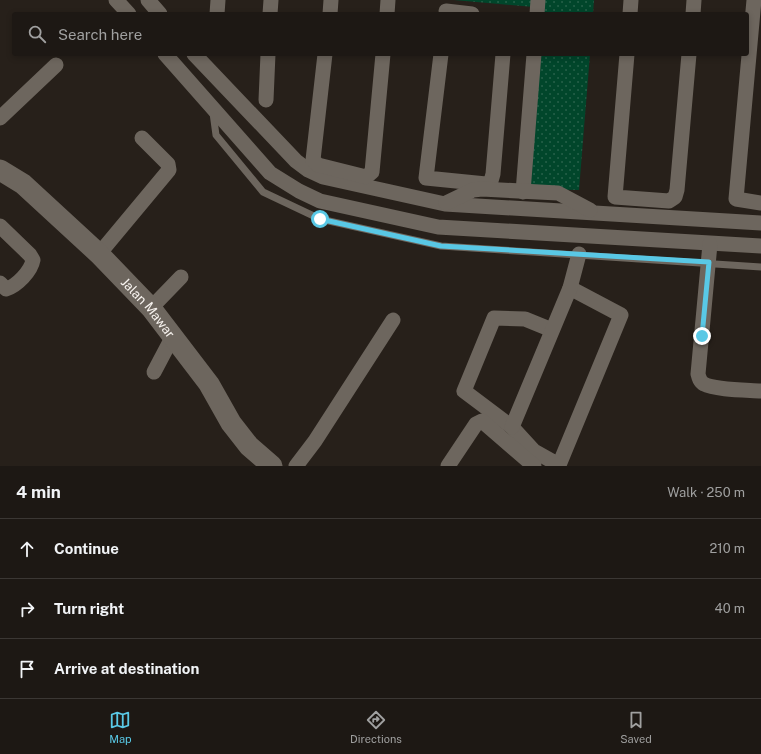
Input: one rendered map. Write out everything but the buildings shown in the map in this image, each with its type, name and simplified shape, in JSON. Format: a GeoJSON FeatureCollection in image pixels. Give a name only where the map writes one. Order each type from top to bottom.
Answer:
{"type":"FeatureCollection","features":[{"type":"Feature","properties":{"kind":"street"},"geometry":{"type":"LineString","coordinates":[[116,0],[127,12]]}},
{"type":"Feature","properties":{"kind":"street"},"geometry":{"type":"LineString","coordinates":[[148,0],[158,12]]}},
{"type":"Feature","properties":{"kind":"street"},"geometry":{"type":"LineString","coordinates":[[217,12],[218,0]]}},
{"type":"Feature","properties":{"kind":"street"},"geometry":{"type":"LineString","coordinates":[[270,12],[271,0]]}},
{"type":"Feature","properties":{"kind":"street"},"geometry":{"type":"LineString","coordinates":[[330,12],[331,0]]}},
{"type":"Feature","properties":{"kind":"street"},"geometry":{"type":"LineString","coordinates":[[387,12],[388,0]]}},
{"type":"Feature","properties":{"kind":"street"},"geometry":{"type":"LineString","coordinates":[[537,12],[538,0]]}},
{"type":"Feature","properties":{"kind":"street"},"geometry":{"type":"LineString","coordinates":[[630,12],[632,0]]}},
{"type":"Feature","properties":{"kind":"street"},"geometry":{"type":"LineString","coordinates":[[693,12],[694,0]]}},
{"type":"Feature","properties":{"kind":"street"},"geometry":{"type":"LineString","coordinates":[[749,55],[754,0]]}},
{"type":"Feature","properties":{"kind":"street"},"geometry":{"type":"LineString","coordinates":[[446,8],[463,12]]}},
{"type":"Feature","properties":{"kind":"street"},"geometry":{"type":"LineString","coordinates":[[167,56],[270,173],[299,191],[320,200],[438,227],[761,246]]}},
{"type":"Feature","properties":{"kind":"street"},"geometry":{"type":"LineString","coordinates":[[196,56],[277,142],[308,170],[323,177],[445,204],[761,223]]}},
{"type":"Feature","properties":{"kind":"street"},"geometry":{"type":"LineString","coordinates":[[266,100],[268,56]]}},
{"type":"Feature","properties":{"kind":"street"},"geometry":{"type":"LineString","coordinates":[[325,56],[313,160],[318,165],[366,177],[372,172],[383,56]]}},
{"type":"Feature","properties":{"kind":"street"},"geometry":{"type":"LineString","coordinates":[[441,56],[426,178],[486,184],[491,181],[493,174],[503,56]]}},
{"type":"Feature","properties":{"kind":"street"},"geometry":{"type":"LineString","coordinates":[[523,192],[534,56]]}},
{"type":"Feature","properties":{"kind":"street"},"geometry":{"type":"LineString","coordinates":[[627,56],[615,197],[669,201],[675,197],[678,190],[689,56]]}},
{"type":"Feature","properties":{"kind":"street"},"geometry":{"type":"LineString","coordinates":[[749,56],[736,199],[761,203]]}},
{"type":"Feature","properties":{"kind":"street"},"geometry":{"type":"LineString","coordinates":[[0,118],[56,65]]}},
{"type":"Feature","properties":{"kind":"street"},"geometry":{"type":"LineString","coordinates":[[99,254],[168,170],[168,164],[142,138]]}},
{"type":"Feature","properties":{"kind":"street","name":"Jalan Mawar"},"geometry":{"type":"LineString","coordinates":[[0,170],[23,184],[99,254],[151,308],[209,384],[231,423],[249,446],[272,466]]}},
{"type":"Feature","properties":{"kind":"street"},"geometry":{"type":"LineString","coordinates":[[445,204],[473,190],[558,193],[594,212]]}},
{"type":"Feature","properties":{"kind":"street"},"geometry":{"type":"LineString","coordinates":[[0,226],[30,255],[33,260],[25,274],[11,287],[6,289],[0,283]]}},
{"type":"Feature","properties":{"kind":"street"},"geometry":{"type":"LineString","coordinates":[[710,244],[698,374],[699,379],[703,384],[717,387],[761,391]]}},
{"type":"Feature","properties":{"kind":"street"},"geometry":{"type":"LineString","coordinates":[[512,427],[570,288],[579,254]]}},
{"type":"Feature","properties":{"kind":"street"},"geometry":{"type":"LineString","coordinates":[[151,308],[181,277]]}},
{"type":"Feature","properties":{"kind":"street"},"geometry":{"type":"LineString","coordinates":[[552,330],[525,319],[494,318],[464,391],[512,427],[534,451],[559,465],[621,315],[570,288]]}},
{"type":"Feature","properties":{"kind":"street"},"geometry":{"type":"LineString","coordinates":[[296,466],[315,441],[393,320]]}},
{"type":"Feature","properties":{"kind":"street"},"geometry":{"type":"LineString","coordinates":[[154,372],[172,336]]}},
{"type":"Feature","properties":{"kind":"street"},"geometry":{"type":"LineString","coordinates":[[448,466],[476,424],[482,421],[534,466]]}},
{"type":"Feature","properties":{"kind":"lane"},"geometry":{"type":"LineString","coordinates":[[213,108],[216,135],[263,192],[320,219],[441,246],[709,262],[761,267]]}},
{"type":"Feature","properties":{"kind":"green space"},"geometry":{"type":"Polygon","coordinates":[[[454,0],[535,0],[534,7],[454,0]]]}},
{"type":"Feature","properties":{"kind":"green space"},"geometry":{"type":"Polygon","coordinates":[[[542,0],[594,0],[593,12],[541,12],[542,0]]]}},
{"type":"Feature","properties":{"kind":"green space"},"geometry":{"type":"Polygon","coordinates":[[[538,56],[590,56],[579,190],[527,189],[538,56]]]}},
{"type":"Feature","properties":{"kind":"route"},"geometry":{"type":"LineString","coordinates":[[320,219],[441,246],[709,262],[702,336]]}}]}
